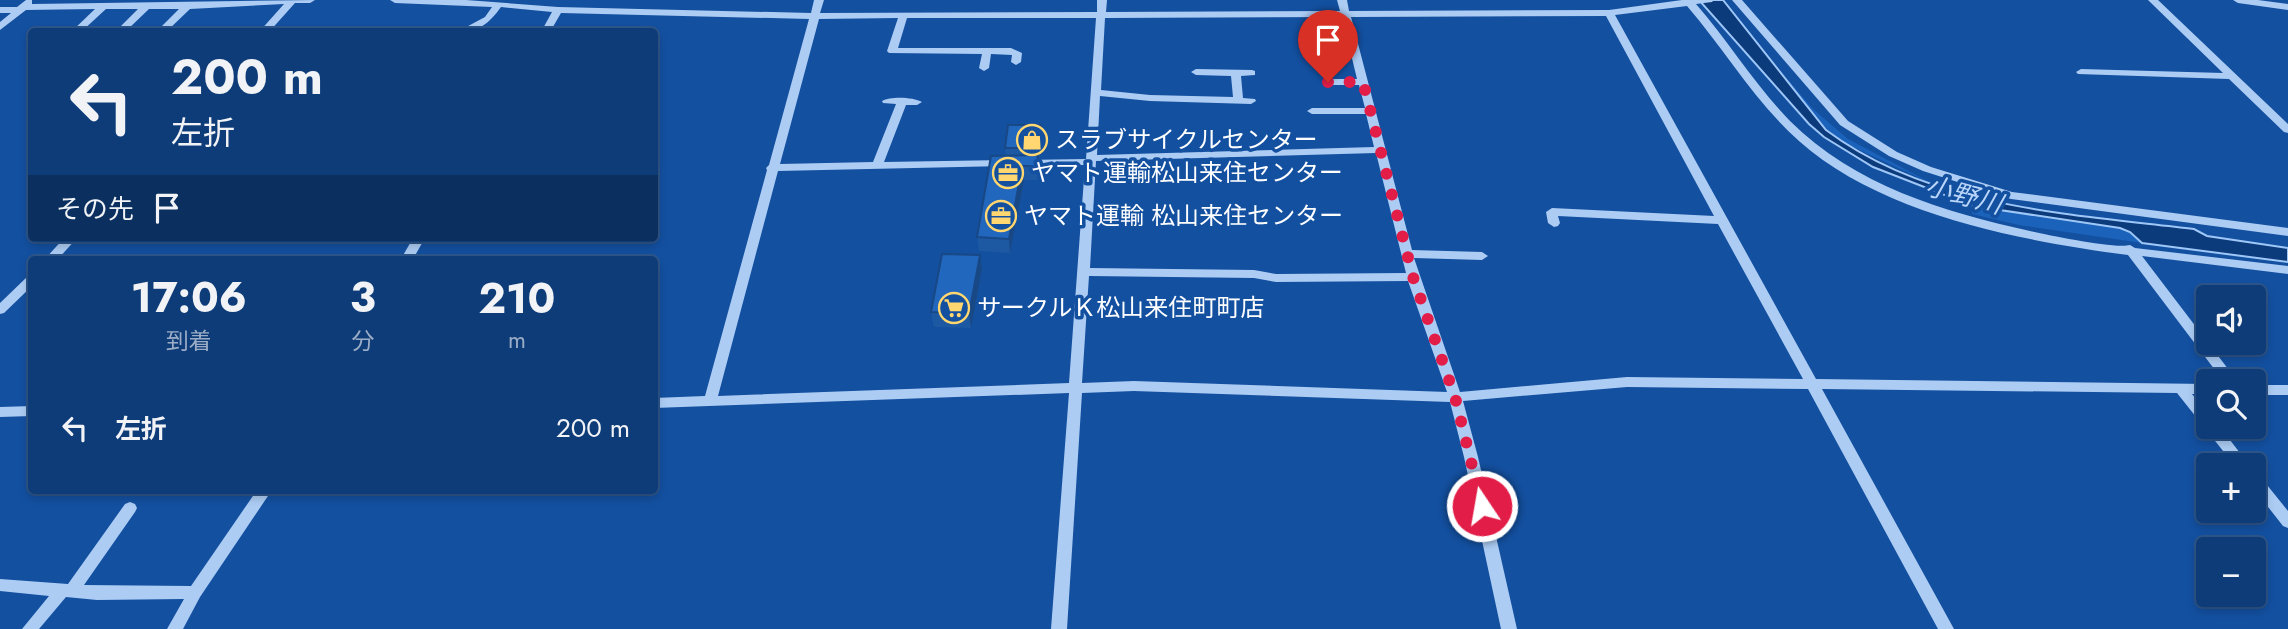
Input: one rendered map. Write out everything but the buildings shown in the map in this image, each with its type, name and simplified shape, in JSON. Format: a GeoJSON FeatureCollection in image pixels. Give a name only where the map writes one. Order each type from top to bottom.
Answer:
{"type":"FeatureCollection","features":[{"type":"Feature","properties":{"kind":"street"},"geometry":{"type":"LineString","coordinates":[[0,10],[25,6],[146,7],[310,0]]}},
{"type":"Feature","properties":{"kind":"street"},"geometry":{"type":"LineString","coordinates":[[395,0],[499,4],[558,10],[814,16],[911,13],[1101,14],[1344,7],[1609,13],[1709,0]]}},
{"type":"Feature","properties":{"kind":"street"},"geometry":{"type":"LineString","coordinates":[[698,12],[704,0]]}},
{"type":"Feature","properties":{"kind":"street"},"geometry":{"type":"LineString","coordinates":[[710,402],[771,168],[819,0]]}},
{"type":"Feature","properties":{"kind":"street"},"geometry":{"type":"LineString","coordinates":[[1059,629],[1101,0]]}},
{"type":"Feature","properties":{"kind":"street"},"geometry":{"type":"LineString","coordinates":[[1737,0],[1844,123],[1893,154],[1927,169],[2011,195],[2288,232]]}},
{"type":"Feature","properties":{"kind":"street"},"geometry":{"type":"LineString","coordinates":[[2153,0],[2288,130]]}},
{"type":"Feature","properties":{"kind":"street"},"geometry":{"type":"LineString","coordinates":[[2238,0],[2288,7]]}},
{"type":"Feature","properties":{"kind":"street"},"geometry":{"type":"LineString","coordinates":[[267,28],[292,1]]}},
{"type":"Feature","properties":{"kind":"street"},"geometry":{"type":"LineString","coordinates":[[1690,1],[1793,128],[1822,155],[1865,180],[1963,219],[2036,236],[2288,270]]}},
{"type":"Feature","properties":{"kind":"street"},"geometry":{"type":"LineString","coordinates":[[469,28],[488,19],[499,4]]}},
{"type":"Feature","properties":{"kind":"street"},"geometry":{"type":"LineString","coordinates":[[0,27],[25,6]]}},
{"type":"Feature","properties":{"kind":"street"},"geometry":{"type":"LineString","coordinates":[[164,28],[187,6]]}},
{"type":"Feature","properties":{"kind":"street"},"geometry":{"type":"LineString","coordinates":[[79,28],[103,7]]}},
{"type":"Feature","properties":{"kind":"street"},"geometry":{"type":"LineString","coordinates":[[123,28],[146,7]]}},
{"type":"Feature","properties":{"kind":"street"},"geometry":{"type":"LineString","coordinates":[[1344,7],[1413,277],[1455,397],[1509,629]]}},
{"type":"Feature","properties":{"kind":"street"},"geometry":{"type":"LineString","coordinates":[[547,28],[558,10]]}},
{"type":"Feature","properties":{"kind":"street"},"geometry":{"type":"LineString","coordinates":[[911,13],[891,51],[1017,53],[1016,62]]}},
{"type":"Feature","properties":{"kind":"street"},"geometry":{"type":"LineString","coordinates":[[1609,13],[1809,383],[1946,629]]}},
{"type":"Feature","properties":{"kind":"street"},"geometry":{"type":"LineString","coordinates":[[984,68],[986,51]]}},
{"type":"Feature","properties":{"kind":"street"},"geometry":{"type":"LineString","coordinates":[[1196,72],[1252,73]]}},
{"type":"Feature","properties":{"kind":"street"},"geometry":{"type":"LineString","coordinates":[[1236,72],[1238,100]]}},
{"type":"Feature","properties":{"kind":"street"},"geometry":{"type":"LineString","coordinates":[[2081,72],[2231,76]]}},
{"type":"Feature","properties":{"kind":"street"},"geometry":{"type":"LineString","coordinates":[[1328,82],[1363,82]]}},
{"type":"Feature","properties":{"kind":"street"},"geometry":{"type":"LineString","coordinates":[[1096,93],[1150,98],[1251,101]]}},
{"type":"Feature","properties":{"kind":"street"},"geometry":{"type":"LineString","coordinates":[[887,101],[917,102]]}},
{"type":"Feature","properties":{"kind":"street"},"geometry":{"type":"LineString","coordinates":[[877,166],[902,101]]}},
{"type":"Feature","properties":{"kind":"street"},"geometry":{"type":"LineString","coordinates":[[1312,111],[1371,111]]}},
{"type":"Feature","properties":{"kind":"street"},"geometry":{"type":"LineString","coordinates":[[771,168],[1380,150]]}},
{"type":"Feature","properties":{"kind":"street"},"geometry":{"type":"LineString","coordinates":[[1554,223],[1552,212],[1721,220]]}},
{"type":"Feature","properties":{"kind":"street"},"geometry":{"type":"LineString","coordinates":[[54,256],[67,242]]}},
{"type":"Feature","properties":{"kind":"street"},"geometry":{"type":"LineString","coordinates":[[2130,249],[2222,369]]}},
{"type":"Feature","properties":{"kind":"street"},"geometry":{"type":"LineString","coordinates":[[1407,254],[1482,256]]}},
{"type":"Feature","properties":{"kind":"street"},"geometry":{"type":"LineString","coordinates":[[1083,272],[1254,274],[1276,278],[1413,277]]}},
{"type":"Feature","properties":{"kind":"street"},"geometry":{"type":"LineString","coordinates":[[0,310],[28,283]]}},
{"type":"Feature","properties":{"kind":"street"},"geometry":{"type":"LineString","coordinates":[[658,403],[1134,386],[1455,397],[1627,382],[2196,389]]}},
{"type":"Feature","properties":{"kind":"street"},"geometry":{"type":"LineString","coordinates":[[2182,389],[2196,407]]}},
{"type":"Feature","properties":{"kind":"street"},"geometry":{"type":"LineString","coordinates":[[2266,390],[2288,390]]}},
{"type":"Feature","properties":{"kind":"street"},"geometry":{"type":"LineString","coordinates":[[0,412],[28,411]]}},
{"type":"Feature","properties":{"kind":"street"},"geometry":{"type":"LineString","coordinates":[[2222,439],[2233,453]]}},
{"type":"Feature","properties":{"kind":"street"},"geometry":{"type":"LineString","coordinates":[[175,629],[195,592],[262,494]]}},
{"type":"Feature","properties":{"kind":"street"},"geometry":{"type":"LineString","coordinates":[[2266,495],[2288,522]]}},
{"type":"Feature","properties":{"kind":"street"},"geometry":{"type":"LineString","coordinates":[[30,629],[67,591],[130,508]]}},
{"type":"Feature","properties":{"kind":"street"},"geometry":{"type":"LineString","coordinates":[[0,585],[67,591],[195,592]]}},
{"type":"Feature","properties":{"kind":"shaded area"},"geometry":{"type":"Polygon","coordinates":[[[1784,75],[1813,109],[1848,139],[1935,185],[1842,142],[1815,119],[1784,75]]]}},
{"type":"Feature","properties":{"kind":"shaded area"},"geometry":{"type":"Polygon","coordinates":[[[1973,206],[2120,228],[2130,232],[2142,243],[2019,225],[1972,214],[1973,206]]]}},
{"type":"Feature","properties":{"kind":"water","name":"小野川"},"geometry":{"type":"Polygon","coordinates":[[[1699,0],[1723,0],[1826,130],[1867,156],[1910,176],[1955,192],[2002,203],[2050,212],[2194,229],[2207,236],[2288,248],[2288,262],[2142,243],[2130,232],[2120,228],[1973,206],[1873,167],[1824,137],[1809,124],[1699,0]]]}},
{"type":"Feature","properties":{"kind":"place","name":"スラブサイクルセンター"},"geometry":{"type":"Point","coordinates":[1032,140]}},
{"type":"Feature","properties":{"kind":"place","name":"ヤマト運輸松山来住センター"},"geometry":{"type":"Point","coordinates":[1008,173]}},
{"type":"Feature","properties":{"kind":"place","name":"ヤマト運輸 松山来住センター"},"geometry":{"type":"Point","coordinates":[1001,216]}},
{"type":"Feature","properties":{"kind":"place","name":"サークルＫ松山来住町町店"},"geometry":{"type":"Point","coordinates":[954,308]}},
{"type":"Feature","properties":{"kind":"route"},"geometry":{"type":"LineString","coordinates":[[1328,82],[1363,82],[1413,277],[1455,397],[1482,506]]}}]}
